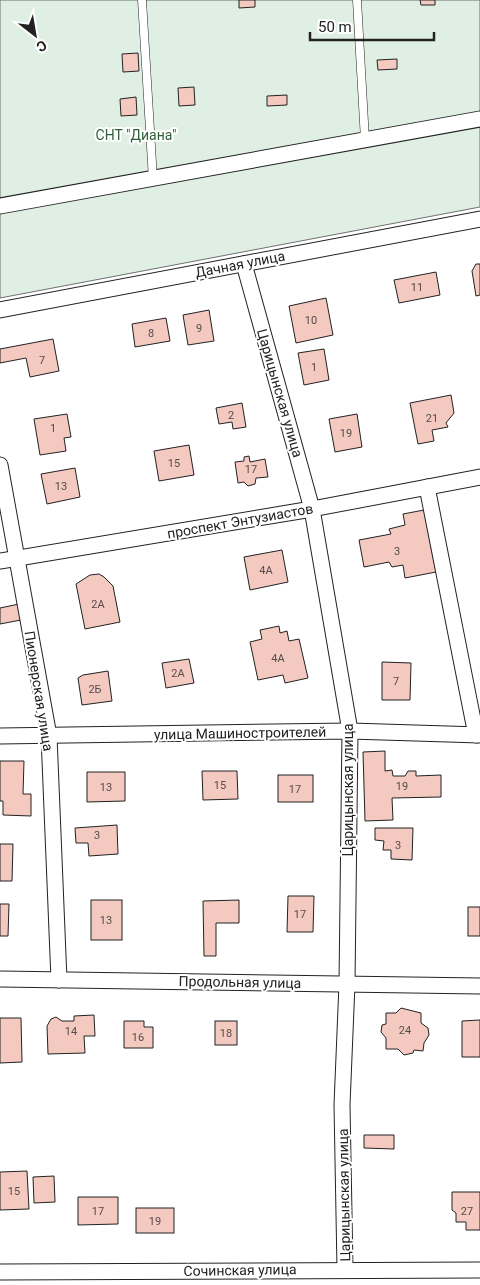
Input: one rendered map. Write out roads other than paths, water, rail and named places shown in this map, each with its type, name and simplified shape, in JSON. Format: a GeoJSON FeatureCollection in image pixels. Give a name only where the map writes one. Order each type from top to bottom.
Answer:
{"type":"FeatureCollection","features":[{"type":"Feature","properties":{"kind":"street"},"geometry":{"type":"LineString","coordinates":[[0,206],[480,119]]}},
{"type":"Feature","properties":{"kind":"street","name":"Дачная улица"},"geometry":{"type":"LineString","coordinates":[[0,310],[480,218]]}},
{"type":"Feature","properties":{"kind":"street","name":"Царицынская улица"},"geometry":{"type":"LineString","coordinates":[[244,264],[312,509],[350,731],[347,984],[342,1105],[345,1269]]}},
{"type":"Feature","properties":{"kind":"street","name":"Пионерская улица"},"geometry":{"type":"LineString","coordinates":[[0,465],[48,736],[59,980]]}},
{"type":"Feature","properties":{"kind":"street","name":"проспект Энтузиастов"},"geometry":{"type":"LineString","coordinates":[[0,561],[312,509],[480,477]]}},
{"type":"Feature","properties":{"kind":"street"},"geometry":{"type":"LineString","coordinates":[[427,487],[478,735]]}},
{"type":"Feature","properties":{"kind":"street","name":"улица Машиностроителей"},"geometry":{"type":"LineString","coordinates":[[0,736],[350,731],[478,735]]}},
{"type":"Feature","properties":{"kind":"street","name":"Продольная улица"},"geometry":{"type":"LineString","coordinates":[[0,979],[480,986]]}},
{"type":"Feature","properties":{"kind":"street","name":"Сочинская улица"},"geometry":{"type":"LineString","coordinates":[[0,1272],[345,1269],[480,1270]]}},
{"type":"Feature","properties":{"kind":"lane"},"geometry":{"type":"LineString","coordinates":[[142,0],[152,179]]}},
{"type":"Feature","properties":{"kind":"lane"},"geometry":{"type":"LineString","coordinates":[[356,0],[365,140]]}},
{"type":"Feature","properties":{"kind":"park label","name":"СНТ \"Диана\""},"geometry":{"type":"Point","coordinates":[136,135]}}]}
